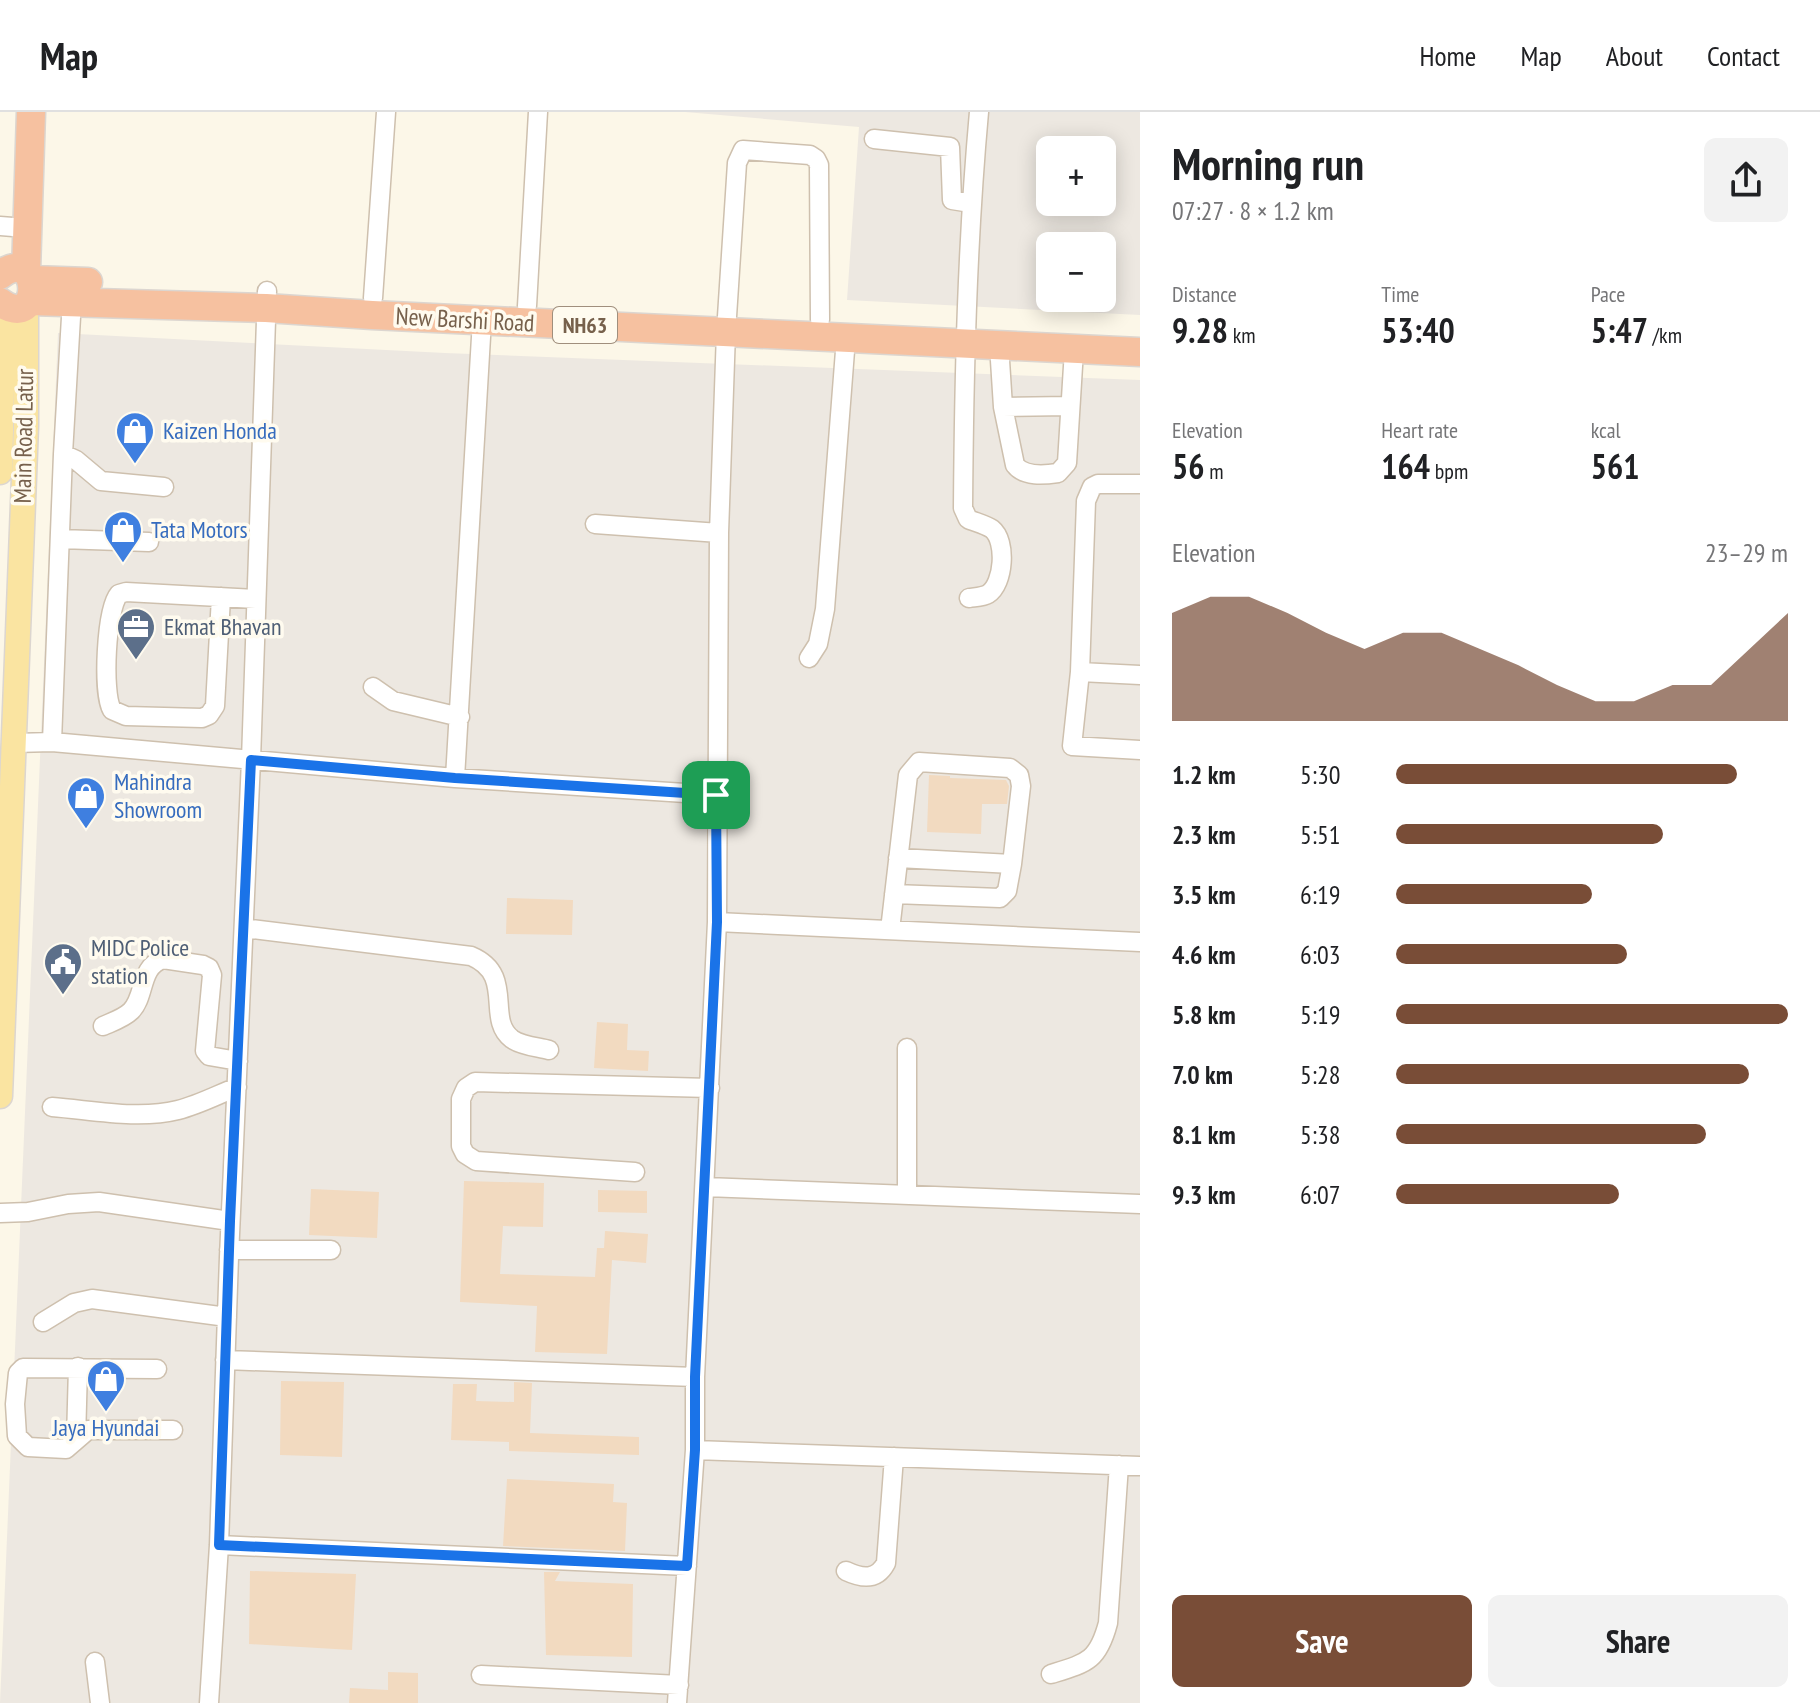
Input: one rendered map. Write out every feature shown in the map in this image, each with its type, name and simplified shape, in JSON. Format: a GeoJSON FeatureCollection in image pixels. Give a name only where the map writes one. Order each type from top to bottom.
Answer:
{"type":"FeatureCollection","features":[{"type":"Feature","properties":{"kind":"highway"},"geometry":{"type":"LineString","coordinates":[[15,112],[6,227],[16,288]]}},
{"type":"Feature","properties":{"kind":"highway"},"geometry":{"type":"LineString","coordinates":[[16,288],[31,112]]}},
{"type":"Feature","properties":{"kind":"highway","name":"New Barshi Road"},"geometry":{"type":"LineString","coordinates":[[16,288],[266,299],[482,320],[727,325],[820,320],[965,335],[999,345],[1140,352]]}},
{"type":"Feature","properties":{"kind":"highway","name":"New Barshi Road"},"geometry":{"type":"LineString","coordinates":[[16,288],[72,300],[373,298],[527,306],[846,338],[1140,335]]}},
{"type":"Feature","properties":{"kind":"main road","name":"Main Road Latur"},"geometry":{"type":"LineString","coordinates":[[0,472],[1,425],[16,288]]}},
{"type":"Feature","properties":{"kind":"main road","name":"Main Road Latur"},"geometry":{"type":"LineString","coordinates":[[0,1096],[26,426],[16,288]]}},
{"type":"Feature","properties":{"kind":"street"},"geometry":{"type":"LineString","coordinates":[[373,298],[386,112]]}},
{"type":"Feature","properties":{"kind":"street"},"geometry":{"type":"LineString","coordinates":[[527,306],[538,112]]}},
{"type":"Feature","properties":{"kind":"street"},"geometry":{"type":"LineString","coordinates":[[969,598],[987,595],[991,591],[1001,566],[1002,547],[992,529],[968,519],[963,508],[965,335],[979,112]]}},
{"type":"Feature","properties":{"kind":"street"},"geometry":{"type":"LineString","coordinates":[[874,139],[950,147],[952,200],[971,203]]}},
{"type":"Feature","properties":{"kind":"street"},"geometry":{"type":"LineString","coordinates":[[481,1675],[678,1694],[695,1450],[695,1377],[717,922],[719,533],[727,325],[737,163],[743,150],[810,155],[819,165],[820,320]]}},
{"type":"Feature","properties":{"kind":"street"},"geometry":{"type":"LineString","coordinates":[[209,1703],[219,1545],[251,760],[266,299]]}},
{"type":"Feature","properties":{"kind":"street"},"geometry":{"type":"LineString","coordinates":[[52,742],[72,300]]}},
{"type":"Feature","properties":{"kind":"street"},"geometry":{"type":"LineString","coordinates":[[455,778],[482,320]]}},
{"type":"Feature","properties":{"kind":"street"},"geometry":{"type":"LineString","coordinates":[[809,658],[818,644],[825,609],[846,338]]}},
{"type":"Feature","properties":{"kind":"street"},"geometry":{"type":"LineString","coordinates":[[999,345],[1003,407],[1015,465],[1023,472],[1052,474],[1063,469],[1067,463],[1074,350]]}},
{"type":"Feature","properties":{"kind":"street"},"geometry":{"type":"LineString","coordinates":[[1003,407],[1069,406]]}},
{"type":"Feature","properties":{"kind":"street"},"geometry":{"type":"LineString","coordinates":[[63,454],[76,460],[101,481],[164,487]]}},
{"type":"Feature","properties":{"kind":"street"},"geometry":{"type":"LineString","coordinates":[[1140,484],[1098,484],[1089,492],[1086,501],[1080,672],[1072,746],[1140,750]]}},
{"type":"Feature","properties":{"kind":"street"},"geometry":{"type":"LineString","coordinates":[[595,524],[719,533]]}},
{"type":"Feature","properties":{"kind":"street"},"geometry":{"type":"LineString","coordinates":[[60,539],[149,542]]}},
{"type":"Feature","properties":{"kind":"street"},"geometry":{"type":"LineString","coordinates":[[221,597],[215,706],[209,715],[202,718],[126,716],[112,710],[106,693],[111,607],[119,594],[126,592],[221,597],[256,599]]}},
{"type":"Feature","properties":{"kind":"street"},"geometry":{"type":"LineString","coordinates":[[1080,672],[1140,675]]}},
{"type":"Feature","properties":{"kind":"street"},"geometry":{"type":"LineString","coordinates":[[373,687],[393,701],[460,717]]}},
{"type":"Feature","properties":{"kind":"street"},"geometry":{"type":"LineString","coordinates":[[15,743],[52,742],[455,778],[716,795]]}},
{"type":"Feature","properties":{"kind":"street"},"geometry":{"type":"LineString","coordinates":[[890,930],[894,894],[898,858],[908,775],[919,762],[1010,768],[1019,775],[1021,786],[1012,864],[1007,891],[1000,898],[894,894]]}},
{"type":"Feature","properties":{"kind":"street"},"geometry":{"type":"LineString","coordinates":[[898,858],[1012,864]]}},
{"type":"Feature","properties":{"kind":"street"},"geometry":{"type":"LineString","coordinates":[[717,922],[1140,942]]}},
{"type":"Feature","properties":{"kind":"street"},"geometry":{"type":"LineString","coordinates":[[244,928],[471,956],[483,961],[492,970],[502,1028],[509,1037],[549,1050]]}},
{"type":"Feature","properties":{"kind":"street"},"geometry":{"type":"LineString","coordinates":[[103,1026],[129,1014],[135,1007],[148,970],[157,961],[163,959],[203,965],[209,968],[212,975],[205,1051],[209,1056],[238,1061]]}},
{"type":"Feature","properties":{"kind":"street"},"geometry":{"type":"LineString","coordinates":[[907,1048],[907,1195]]}},
{"type":"Feature","properties":{"kind":"street"},"geometry":{"type":"LineString","coordinates":[[635,1172],[476,1161],[465,1154],[461,1146],[461,1099],[466,1088],[475,1082],[710,1088]]}},
{"type":"Feature","properties":{"kind":"street"},"geometry":{"type":"LineString","coordinates":[[52,1107],[163,1113],[237,1087]]}},
{"type":"Feature","properties":{"kind":"street"},"geometry":{"type":"LineString","coordinates":[[706,1187],[1140,1204]]}},
{"type":"Feature","properties":{"kind":"street"},"geometry":{"type":"LineString","coordinates":[[0,1213],[99,1202],[230,1221]]}},
{"type":"Feature","properties":{"kind":"street"},"geometry":{"type":"LineString","coordinates":[[229,1250],[331,1250]]}},
{"type":"Feature","properties":{"kind":"street"},"geometry":{"type":"LineString","coordinates":[[43,1322],[74,1303],[92,1299],[227,1317]]}},
{"type":"Feature","properties":{"kind":"street"},"geometry":{"type":"LineString","coordinates":[[225,1360],[695,1377]]}},
{"type":"Feature","properties":{"kind":"street"},"geometry":{"type":"LineString","coordinates":[[157,1369],[28,1366],[20,1370],[7,1404],[17,1436],[28,1447],[66,1449],[88,1430],[173,1430]]}},
{"type":"Feature","properties":{"kind":"street"},"geometry":{"type":"LineString","coordinates":[[76,1440],[78,1367]]}},
{"type":"Feature","properties":{"kind":"street"},"geometry":{"type":"LineString","coordinates":[[695,1450],[1140,1466]]}},
{"type":"Feature","properties":{"kind":"street"},"geometry":{"type":"LineString","coordinates":[[846,1571],[857,1576],[873,1577],[881,1573],[886,1563],[894,1457]]}},
{"type":"Feature","properties":{"kind":"street"},"geometry":{"type":"LineString","coordinates":[[1051,1674],[1082,1664],[1097,1654],[1103,1642],[1108,1623],[1119,1465]]}},
{"type":"Feature","properties":{"kind":"street"},"geometry":{"type":"LineString","coordinates":[[219,1545],[687,1566]]}},
{"type":"Feature","properties":{"kind":"street"},"geometry":{"type":"LineString","coordinates":[[95,1662],[100,1703]]}},
{"type":"Feature","properties":{"kind":"shaded area"},"geometry":{"type":"Polygon","coordinates":[[[685,112],[1140,112],[1140,315],[1081,312],[1116,312],[1116,232],[1036,232],[1036,310],[847,300],[859,127],[685,112]]]}},
{"type":"Feature","properties":{"kind":"shaded area"},"geometry":{"type":"Polygon","coordinates":[[[58,333],[445,353],[1140,380],[1140,1703],[0,1703],[58,333]]]}},
{"type":"Feature","properties":{"kind":"building"},"geometry":{"type":"Polygon","coordinates":[[[929,775],[1006,780],[1009,786],[1007,804],[982,804],[981,834],[927,832],[929,775]]]}},
{"type":"Feature","properties":{"kind":"building"},"geometry":{"type":"Polygon","coordinates":[[[507,898],[573,900],[572,935],[506,934],[507,898]]]}},
{"type":"Feature","properties":{"kind":"building"},"geometry":{"type":"Polygon","coordinates":[[[597,1022],[628,1024],[627,1050],[649,1051],[648,1071],[594,1068],[597,1022]]]}},
{"type":"Feature","properties":{"kind":"building"},"geometry":{"type":"Polygon","coordinates":[[[464,1181],[544,1183],[543,1227],[503,1226],[500,1274],[595,1277],[597,1248],[604,1248],[605,1231],[648,1234],[646,1263],[612,1260],[607,1354],[535,1352],[537,1306],[460,1302],[464,1181]]]}},
{"type":"Feature","properties":{"kind":"building"},"geometry":{"type":"Polygon","coordinates":[[[311,1189],[379,1192],[377,1238],[309,1235],[311,1189]]]}},
{"type":"Feature","properties":{"kind":"building"},"geometry":{"type":"Polygon","coordinates":[[[598,1190],[647,1191],[647,1213],[598,1212],[598,1190]]]}},
{"type":"Feature","properties":{"kind":"building"},"geometry":{"type":"Polygon","coordinates":[[[281,1381],[344,1382],[342,1457],[280,1455],[281,1381]]]}},
{"type":"Feature","properties":{"kind":"building"},"geometry":{"type":"Polygon","coordinates":[[[514,1382],[532,1383],[530,1433],[639,1437],[639,1455],[509,1451],[509,1442],[451,1440],[453,1384],[477,1384],[476,1401],[514,1402],[514,1382]]]}},
{"type":"Feature","properties":{"kind":"building"},"geometry":{"type":"Polygon","coordinates":[[[507,1479],[614,1484],[613,1502],[627,1503],[625,1551],[503,1546],[507,1479]]]}},
{"type":"Feature","properties":{"kind":"building"},"geometry":{"type":"Polygon","coordinates":[[[250,1571],[356,1574],[352,1650],[249,1644],[250,1571]]]}},
{"type":"Feature","properties":{"kind":"building"},"geometry":{"type":"Polygon","coordinates":[[[544,1572],[560,1572],[555,1581],[633,1584],[632,1657],[546,1655],[544,1572]]]}},
{"type":"Feature","properties":{"kind":"building"},"geometry":{"type":"Polygon","coordinates":[[[388,1672],[418,1673],[418,1703],[349,1703],[350,1688],[388,1690],[388,1672]]]}},
{"type":"Feature","properties":{"kind":"place","name":"Kaizen Honda"},"geometry":{"type":"Point","coordinates":[135,465]}},
{"type":"Feature","properties":{"kind":"place","name":"Tata Motors"},"geometry":{"type":"Point","coordinates":[123,564]}},
{"type":"Feature","properties":{"kind":"place","name":"Ekmat Bhavan"},"geometry":{"type":"Point","coordinates":[136,661]}},
{"type":"Feature","properties":{"kind":"place","name":"Mahindra Showroom"},"geometry":{"type":"Point","coordinates":[86,830]}},
{"type":"Feature","properties":{"kind":"place","name":"MIDC Police station"},"geometry":{"type":"Point","coordinates":[63,996]}},
{"type":"Feature","properties":{"kind":"place","name":"Jaya Hyundai"},"geometry":{"type":"Point","coordinates":[106,1413]}},
{"type":"Feature","properties":{"kind":"route"},"geometry":{"type":"LineString","coordinates":[[251,760],[455,778],[716,795],[717,922],[695,1377],[695,1450],[687,1566],[219,1545],[251,760]]}}]}
